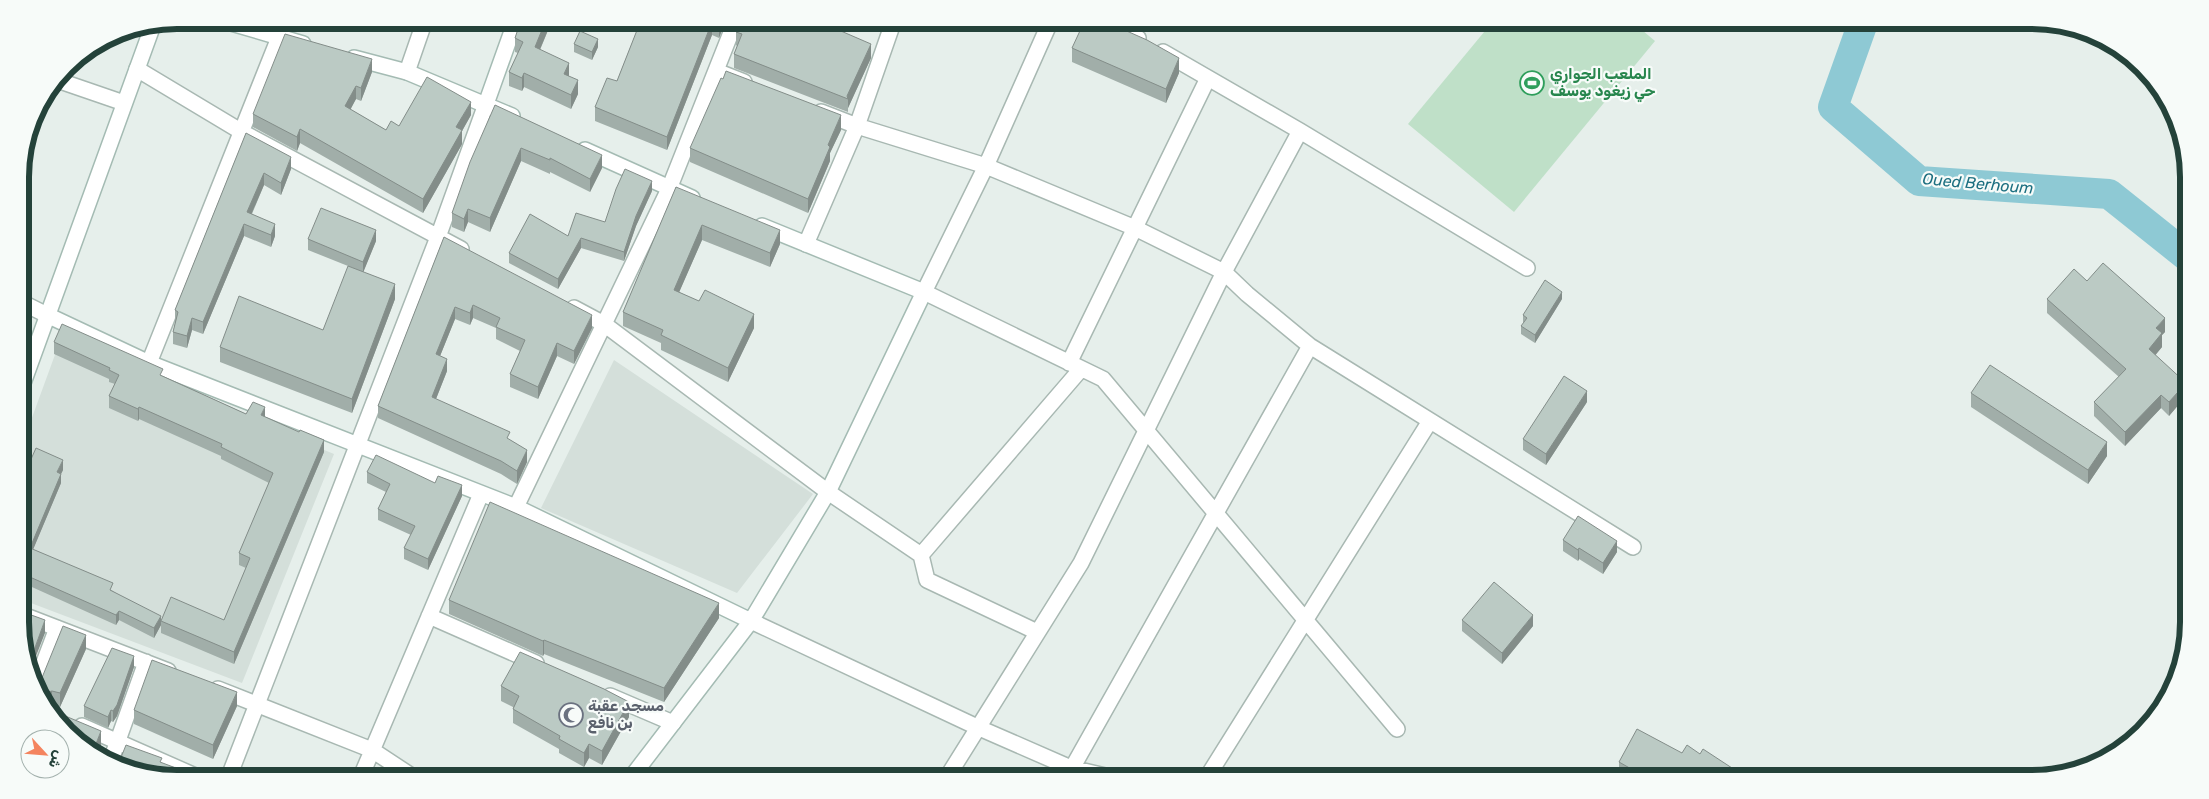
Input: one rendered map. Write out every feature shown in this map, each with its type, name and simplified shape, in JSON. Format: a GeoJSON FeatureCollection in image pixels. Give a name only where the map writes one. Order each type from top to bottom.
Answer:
{"type":"FeatureCollection","features":[{"type":"Feature","properties":{"kind":"street"},"geometry":{"type":"LineString","coordinates":[[252,29],[316,47]]}},
{"type":"Feature","properties":{"kind":"street"},"geometry":{"type":"LineString","coordinates":[[149,363],[282,29]]}},
{"type":"Feature","properties":{"kind":"street"},"geometry":{"type":"LineString","coordinates":[[407,72],[422,29]]}},
{"type":"Feature","properties":{"kind":"street"},"geometry":{"type":"LineString","coordinates":[[231,770],[438,236],[513,29]]}},
{"type":"Feature","properties":{"kind":"street"},"geometry":{"type":"LineString","coordinates":[[516,507],[669,189],[732,29]]}},
{"type":"Feature","properties":{"kind":"street"},"geometry":{"type":"LineString","coordinates":[[806,244],[857,126],[891,29]]}},
{"type":"Feature","properties":{"kind":"street"},"geometry":{"type":"LineString","coordinates":[[637,770],[751,621],[828,492],[986,166],[1047,29]]}},
{"type":"Feature","properties":{"kind":"street"},"geometry":{"type":"LineString","coordinates":[[1122,29],[1300,131],[1527,268]]}},
{"type":"Feature","properties":{"kind":"street"},"geometry":{"type":"LineString","coordinates":[[29,366],[151,32]]}},
{"type":"Feature","properties":{"kind":"street"},"geometry":{"type":"LineString","coordinates":[[343,55],[407,72],[521,120]]}},
{"type":"Feature","properties":{"kind":"street"},"geometry":{"type":"LineString","coordinates":[[137,69],[242,132],[473,255]]}},
{"type":"Feature","properties":{"kind":"street"},"geometry":{"type":"LineString","coordinates":[[716,71],[760,88]]}},
{"type":"Feature","properties":{"kind":"street"},"geometry":{"type":"LineString","coordinates":[[921,555],[1076,366],[1135,228],[1208,78]]}},
{"type":"Feature","properties":{"kind":"street"},"geometry":{"type":"LineString","coordinates":[[64,82],[124,103]]}},
{"type":"Feature","properties":{"kind":"street"},"geometry":{"type":"LineString","coordinates":[[804,105],[857,126],[986,166],[1135,228],[1224,272],[1246,294],[1310,346],[1633,548]]}},
{"type":"Feature","properties":{"kind":"street"},"geometry":{"type":"LineString","coordinates":[[951,770],[1081,563],[1224,272],[1300,131]]}},
{"type":"Feature","properties":{"kind":"street"},"geometry":{"type":"LineString","coordinates":[[573,144],[669,189],[706,204]]}},
{"type":"Feature","properties":{"kind":"street"},"geometry":{"type":"LineString","coordinates":[[751,222],[924,292],[1103,379],[1397,729]]}},
{"type":"Feature","properties":{"kind":"street"},"geometry":{"type":"LineString","coordinates":[[560,301],[604,324],[828,492],[921,555],[927,580],[1037,632]]}},
{"type":"Feature","properties":{"kind":"street"},"geometry":{"type":"LineString","coordinates":[[29,306],[149,363],[516,507],[977,728],[1060,770]]}},
{"type":"Feature","properties":{"kind":"street"},"geometry":{"type":"LineString","coordinates":[[1070,770],[1310,346]]}},
{"type":"Feature","properties":{"kind":"street"},"geometry":{"type":"LineString","coordinates":[[1212,770],[1430,421]]}},
{"type":"Feature","properties":{"kind":"street"},"geometry":{"type":"LineString","coordinates":[[364,770],[481,494]]}},
{"type":"Feature","properties":{"kind":"street"},"geometry":{"type":"LineString","coordinates":[[429,616],[546,668]]}},
{"type":"Feature","properties":{"kind":"street"},"geometry":{"type":"LineString","coordinates":[[29,617],[183,676]]}},
{"type":"Feature","properties":{"kind":"street"},"geometry":{"type":"LineString","coordinates":[[39,676],[57,628]]}},
{"type":"Feature","properties":{"kind":"street"},"geometry":{"type":"LineString","coordinates":[[113,756],[146,662]]}},
{"type":"Feature","properties":{"kind":"street"},"geometry":{"type":"LineString","coordinates":[[201,683],[372,750],[402,770]]}},
{"type":"Feature","properties":{"kind":"street"},"geometry":{"type":"LineString","coordinates":[[601,691],[673,723]]}},
{"type":"Feature","properties":{"kind":"street"},"geometry":{"type":"LineString","coordinates":[[72,722],[182,770]]}},
{"type":"Feature","properties":{"kind":"shaded area"},"geometry":{"type":"Polygon","coordinates":[[[60,341],[334,454],[242,683],[29,602],[29,426],[60,341]]]}},
{"type":"Feature","properties":{"kind":"shaded area"},"geometry":{"type":"Polygon","coordinates":[[[614,360],[813,494],[737,593],[541,508],[614,360]]]}},
{"type":"Feature","properties":{"kind":"green space","name":"الملعب الجواري حي زيغود يوسف"},"geometry":{"type":"Polygon","coordinates":[[[1487,29],[1641,29],[1655,41],[1514,212],[1408,124],[1487,29]]]}},
{"type":"Feature","properties":{"kind":"building"},"geometry":{"type":"Polygon","coordinates":[[[518,29],[542,29],[535,47],[569,63],[564,74],[578,80],[571,95],[524,73],[522,78],[509,72],[523,42],[515,38],[518,29]]]}},
{"type":"Feature","properties":{"kind":"building"},"geometry":{"type":"Polygon","coordinates":[[[637,29],[709,29],[667,137],[595,107],[607,78],[617,81],[637,29]]]}},
{"type":"Feature","properties":{"kind":"building"},"geometry":{"type":"Polygon","coordinates":[[[737,29],[836,29],[871,44],[847,96],[848,99],[734,54],[742,34],[736,32],[737,29]]]}},
{"type":"Feature","properties":{"kind":"building"},"geometry":{"type":"Polygon","coordinates":[[[1081,29],[1122,29],[1179,58],[1166,89],[1072,48],[1081,29]]]}},
{"type":"Feature","properties":{"kind":"building"},"geometry":{"type":"Polygon","coordinates":[[[580,31],[598,39],[592,52],[574,44],[580,31]]]}},
{"type":"Feature","properties":{"kind":"building"},"geometry":{"type":"Polygon","coordinates":[[[285,34],[372,59],[361,88],[356,86],[345,106],[386,130],[391,121],[399,126],[427,77],[471,102],[456,127],[462,130],[423,199],[300,129],[297,137],[253,114],[285,34]]]}},
{"type":"Feature","properties":{"kind":"building"},"geometry":{"type":"Polygon","coordinates":[[[726,71],[841,115],[808,199],[690,148],[721,78],[723,79],[726,71]]]}},
{"type":"Feature","properties":{"kind":"building"},"geometry":{"type":"Polygon","coordinates":[[[495,105],[602,155],[590,179],[550,158],[550,160],[521,148],[490,218],[468,209],[464,219],[452,213],[470,162],[495,105]]]}},
{"type":"Feature","properties":{"kind":"building"},"geometry":{"type":"Polygon","coordinates":[[[246,133],[291,157],[281,183],[264,173],[247,212],[275,224],[271,235],[244,224],[203,322],[192,318],[187,336],[173,332],[178,312],[175,310],[246,133]]]}},
{"type":"Feature","properties":{"kind":"building"},"geometry":{"type":"Polygon","coordinates":[[[625,169],[652,181],[636,216],[624,252],[581,238],[558,279],[509,253],[530,214],[568,236],[576,213],[605,222],[625,169]]]}},
{"type":"Feature","properties":{"kind":"building"},"geometry":{"type":"Polygon","coordinates":[[[676,187],[780,230],[770,253],[702,225],[674,290],[699,301],[705,290],[754,314],[728,368],[661,335],[663,330],[623,312],[676,187]]]}},
{"type":"Feature","properties":{"kind":"building"},"geometry":{"type":"Polygon","coordinates":[[[321,208],[376,230],[363,262],[308,239],[321,208]]]}},
{"type":"Feature","properties":{"kind":"building"},"geometry":{"type":"Polygon","coordinates":[[[444,237],[592,315],[574,351],[557,343],[538,387],[510,374],[525,340],[496,327],[500,318],[473,305],[470,313],[455,307],[436,354],[447,359],[432,397],[510,432],[507,438],[527,450],[517,471],[501,461],[378,406],[444,237]]]}},
{"type":"Feature","properties":{"kind":"building"},"geometry":{"type":"Polygon","coordinates":[[[2103,263],[2165,318],[2156,328],[2162,333],[2149,349],[2180,377],[2180,390],[2169,402],[2161,395],[2125,432],[2094,402],[2126,369],[2047,299],[2074,269],[2087,281],[2103,263]]]}},
{"type":"Feature","properties":{"kind":"building"},"geometry":{"type":"Polygon","coordinates":[[[348,266],[395,284],[352,399],[220,347],[239,296],[323,330],[348,266]]]}},
{"type":"Feature","properties":{"kind":"building"},"geometry":{"type":"Polygon","coordinates":[[[1545,280],[1562,292],[1535,335],[1521,326],[1527,318],[1523,315],[1545,280]]]}},
{"type":"Feature","properties":{"kind":"building"},"geometry":{"type":"Polygon","coordinates":[[[62,324],[163,369],[160,375],[246,414],[253,402],[265,407],[261,415],[299,432],[300,430],[324,440],[234,652],[161,621],[171,597],[224,620],[250,558],[239,553],[273,473],[221,447],[222,444],[139,407],[138,409],[109,396],[119,375],[109,370],[110,368],[54,342],[62,324]]]}},
{"type":"Feature","properties":{"kind":"building"},"geometry":{"type":"Polygon","coordinates":[[[1990,365],[2107,442],[2088,470],[1971,393],[1990,365]]]}},
{"type":"Feature","properties":{"kind":"building"},"geometry":{"type":"Polygon","coordinates":[[[1564,376],[1587,391],[1546,454],[1523,439],[1564,376]]]}},
{"type":"Feature","properties":{"kind":"building"},"geometry":{"type":"Polygon","coordinates":[[[36,448],[63,460],[57,472],[61,474],[30,548],[113,583],[110,590],[161,616],[154,628],[119,611],[116,615],[29,577],[29,464],[36,448]]]}},
{"type":"Feature","properties":{"kind":"building"},"geometry":{"type":"Polygon","coordinates":[[[376,455],[435,483],[438,476],[462,485],[428,559],[404,548],[415,526],[378,509],[390,484],[367,472],[376,455]]]}},
{"type":"Feature","properties":{"kind":"building"},"geometry":{"type":"Polygon","coordinates":[[[490,502],[719,603],[664,688],[543,641],[449,600],[490,502]]]}},
{"type":"Feature","properties":{"kind":"building"},"geometry":{"type":"Polygon","coordinates":[[[1578,516],[1617,541],[1603,563],[1563,540],[1578,516]]]}},
{"type":"Feature","properties":{"kind":"building"},"geometry":{"type":"Polygon","coordinates":[[[1494,582],[1533,615],[1502,653],[1462,620],[1494,582]]]}},
{"type":"Feature","properties":{"kind":"building"},"geometry":{"type":"Polygon","coordinates":[[[29,614],[45,620],[33,654],[29,632],[29,614]]]}},
{"type":"Feature","properties":{"kind":"building"},"geometry":{"type":"Polygon","coordinates":[[[63,626],[86,635],[60,693],[52,691],[47,693],[41,680],[63,626]]]}},
{"type":"Feature","properties":{"kind":"building"},"geometry":{"type":"Polygon","coordinates":[[[112,648],[134,656],[117,705],[113,711],[111,710],[108,717],[84,706],[112,648]]]}},
{"type":"Feature","properties":{"kind":"building","name":"مسجد عقبة بن نافع"},"geometry":{"type":"Polygon","coordinates":[[[520,652],[629,702],[602,751],[589,744],[584,753],[559,739],[560,736],[513,709],[519,696],[501,686],[520,652]]]}},
{"type":"Feature","properties":{"kind":"building"},"geometry":{"type":"Polygon","coordinates":[[[152,660],[237,692],[213,745],[134,710],[152,660]]]}},
{"type":"Feature","properties":{"kind":"building"},"geometry":{"type":"Polygon","coordinates":[[[62,715],[101,731],[95,745],[79,733],[62,715]]]}},
{"type":"Feature","properties":{"kind":"building"},"geometry":{"type":"Polygon","coordinates":[[[1637,729],[1682,753],[1687,745],[1700,754],[1703,749],[1732,768],[1731,770],[1633,770],[1619,762],[1637,729]]]}},
{"type":"Feature","properties":{"kind":"building"},"geometry":{"type":"Polygon","coordinates":[[[126,745],[162,758],[160,762],[181,770],[158,769],[121,759],[126,745]]]}},
{"type":"Feature","properties":{"kind":"waterway","name":"Oued Berhoum"},"geometry":{"type":"LineString","coordinates":[[1861,29],[1833,107],[1919,181],[2109,194],[2180,251]]}},
{"type":"Feature","properties":{"kind":"place","name":"الملعب الجواري حي زيغود يوسف"},"geometry":{"type":"Point","coordinates":[1532,83]}},
{"type":"Feature","properties":{"kind":"place","name":"مسجد عقبة بن نافع"},"geometry":{"type":"Point","coordinates":[571,715]}}]}
